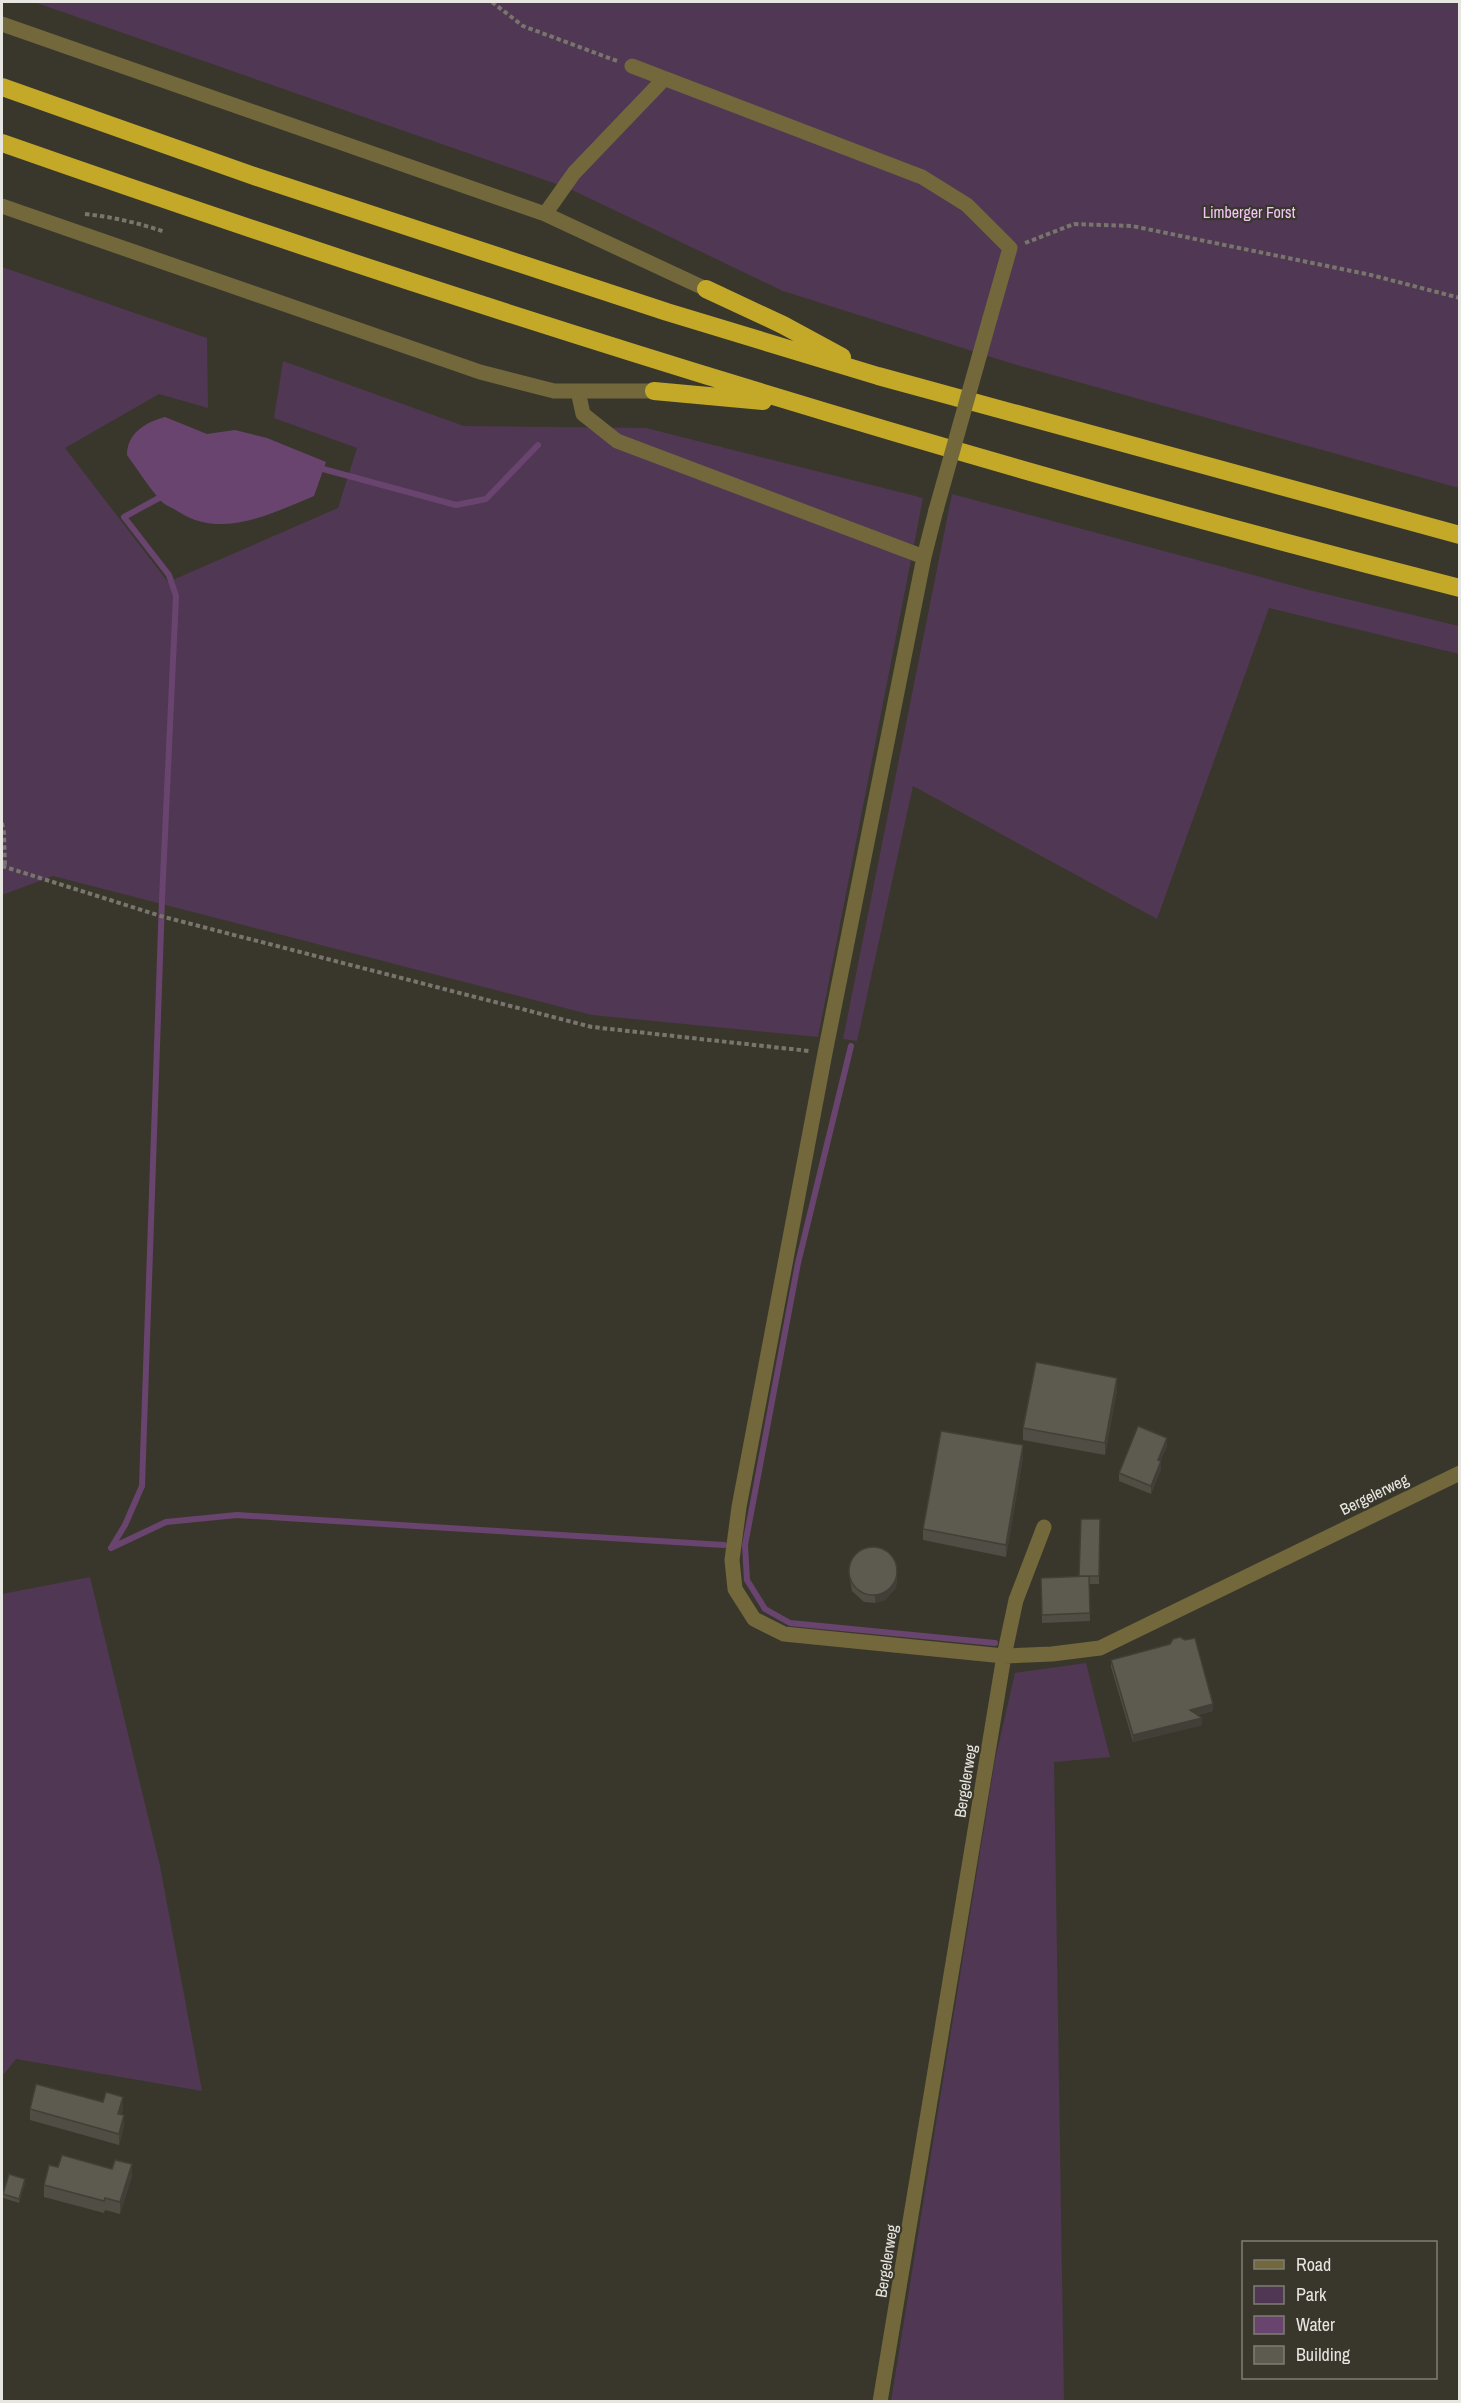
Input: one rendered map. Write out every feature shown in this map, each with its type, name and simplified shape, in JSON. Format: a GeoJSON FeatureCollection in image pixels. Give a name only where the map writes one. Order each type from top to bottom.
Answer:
{"type":"FeatureCollection","features":[{"type":"Feature","properties":{"kind":"highway"},"geometry":{"type":"LineString","coordinates":[[2,87],[254,176],[656,309],[878,376],[1460,534]]}},
{"type":"Feature","properties":{"kind":"highway"},"geometry":{"type":"LineString","coordinates":[[2,143],[406,281],[798,404],[1060,482],[1460,588]]}},
{"type":"Feature","properties":{"kind":"highway"},"geometry":{"type":"LineString","coordinates":[[706,289],[783,325],[878,376]]}},
{"type":"Feature","properties":{"kind":"highway"},"geometry":{"type":"LineString","coordinates":[[654,391],[798,404]]}},
{"type":"Feature","properties":{"kind":"street"},"geometry":{"type":"LineString","coordinates":[[2,24],[546,214],[706,289]]}},
{"type":"Feature","properties":{"kind":"street"},"geometry":{"type":"LineString","coordinates":[[632,66],[922,177],[967,205],[1010,249],[924,557],[825,1053],[739,1507],[732,1560],[735,1589],[754,1619],[784,1634],[1004,1656],[1016,1600],[1044,1527]]}},
{"type":"Feature","properties":{"kind":"street"},"geometry":{"type":"LineString","coordinates":[[546,214],[574,173],[664,79]]}},
{"type":"Feature","properties":{"kind":"street"},"geometry":{"type":"LineString","coordinates":[[2,206],[480,372],[554,391],[654,391]]}},
{"type":"Feature","properties":{"kind":"street"},"geometry":{"type":"LineString","coordinates":[[578,391],[583,414],[617,441],[924,557]]}},
{"type":"Feature","properties":{"kind":"street","name":"Bergelerweg"},"geometry":{"type":"LineString","coordinates":[[880,2402],[1004,1656],[1052,1654],[1100,1648],[1460,1473]]}},
{"type":"Feature","properties":{"kind":"path"},"geometry":{"type":"LineString","coordinates":[[492,2],[523,26],[632,66]]}},
{"type":"Feature","properties":{"kind":"path"},"geometry":{"type":"LineString","coordinates":[[82,214],[105,216],[116,220],[133,220],[165,232]]}},
{"type":"Feature","properties":{"kind":"path"},"geometry":{"type":"LineString","coordinates":[[1010,249],[1074,224],[1132,226],[1371,275],[1460,298]]}},
{"type":"Feature","properties":{"kind":"path"},"geometry":{"type":"LineString","coordinates":[[2,823],[3,866],[164,917],[592,1027],[825,1053]]}},
{"type":"Feature","properties":{"kind":"green space","name":"Limberger Forst"},"geometry":{"type":"Polygon","coordinates":[[[34,2],[1459,2],[1459,488],[1010,363],[783,291],[568,188],[34,2]]]}},
{"type":"Feature","properties":{"kind":"green space"},"geometry":{"type":"Polygon","coordinates":[[[2,267],[207,338],[208,408],[159,394],[65,448],[168,582],[338,508],[357,448],[274,418],[283,361],[464,426],[646,428],[923,498],[818,1037],[592,1015],[53,876],[2,895],[2,267]]]}},
{"type":"Feature","properties":{"kind":"green space"},"geometry":{"type":"Polygon","coordinates":[[[952,494],[1309,590],[1459,626],[1459,654],[1269,608],[1157,919],[913,786],[857,1041],[843,1039],[952,494]]]}},
{"type":"Feature","properties":{"kind":"green space"},"geometry":{"type":"Polygon","coordinates":[[[90,1577],[160,1866],[202,2091],[16,2059],[2,2074],[2,1594],[90,1577]]]}},
{"type":"Feature","properties":{"kind":"green space"},"geometry":{"type":"Polygon","coordinates":[[[1086,1663],[1110,1757],[1054,1762],[1064,2401],[891,2401],[995,1760],[1015,1673],[1086,1663]]]}},
{"type":"Feature","properties":{"kind":"water"},"geometry":{"type":"Polygon","coordinates":[[[165,417],[207,434],[235,430],[267,438],[326,462],[314,496],[264,516],[230,524],[212,524],[195,520],[179,512],[160,500],[127,455],[130,440],[139,430],[165,417]]]}},
{"type":"Feature","properties":{"kind":"building"},"geometry":{"type":"Polygon","coordinates":[[[1036,1362],[1117,1378],[1105,1443],[1023,1428],[1036,1362]]]}},
{"type":"Feature","properties":{"kind":"building"},"geometry":{"type":"Polygon","coordinates":[[[1138,1426],[1167,1438],[1151,1486],[1119,1473],[1138,1426]]]}},
{"type":"Feature","properties":{"kind":"building"},"geometry":{"type":"Polygon","coordinates":[[[941,1431],[1023,1445],[1006,1545],[923,1529],[941,1431]]]}},
{"type":"Feature","properties":{"kind":"building"},"geometry":{"type":"Polygon","coordinates":[[[1081,1519],[1100,1519],[1099,1576],[1079,1576],[1081,1519]]]}},
{"type":"Feature","properties":{"kind":"building"},"geometry":{"type":"Polygon","coordinates":[[[873,1547],[890,1554],[897,1571],[890,1588],[873,1595],[856,1588],[849,1571],[856,1554],[873,1547]]]}},
{"type":"Feature","properties":{"kind":"building"},"geometry":{"type":"Polygon","coordinates":[[[1089,1576],[1090,1613],[1042,1615],[1041,1578],[1089,1576]]]}},
{"type":"Feature","properties":{"kind":"building"},"geometry":{"type":"Polygon","coordinates":[[[1180,1637],[1185,1640],[1195,1638],[1213,1704],[1190,1710],[1202,1718],[1133,1735],[1111,1660],[1170,1644],[1173,1639],[1180,1637]]]}},
{"type":"Feature","properties":{"kind":"building"},"geometry":{"type":"Polygon","coordinates":[[[36,2084],[103,2102],[106,2092],[123,2097],[118,2114],[124,2115],[119,2134],[30,2109],[36,2084]]]}},
{"type":"Feature","properties":{"kind":"building"},"geometry":{"type":"Polygon","coordinates":[[[62,2155],[112,2169],[115,2160],[132,2164],[120,2202],[105,2198],[104,2201],[44,2185],[49,2165],[58,2167],[62,2155]]]}},
{"type":"Feature","properties":{"kind":"building"},"geometry":{"type":"Polygon","coordinates":[[[9,2174],[25,2179],[19,2199],[3,2194],[9,2174]]]}},
{"type":"Feature","properties":{"kind":"waterway"},"geometry":{"type":"LineString","coordinates":[[323,469],[456,505],[486,499],[538,445]]}},
{"type":"Feature","properties":{"kind":"waterway"},"geometry":{"type":"LineString","coordinates":[[111,1548],[125,1525],[142,1486],[162,899],[176,596],[169,575],[124,517],[159,498]]}},
{"type":"Feature","properties":{"kind":"waterway"},"geometry":{"type":"LineString","coordinates":[[851,1046],[798,1263],[745,1545],[747,1580],[765,1609],[790,1623],[995,1643]]}},
{"type":"Feature","properties":{"kind":"waterway"},"geometry":{"type":"LineString","coordinates":[[111,1548],[166,1522],[237,1515],[724,1545]]}}]}
